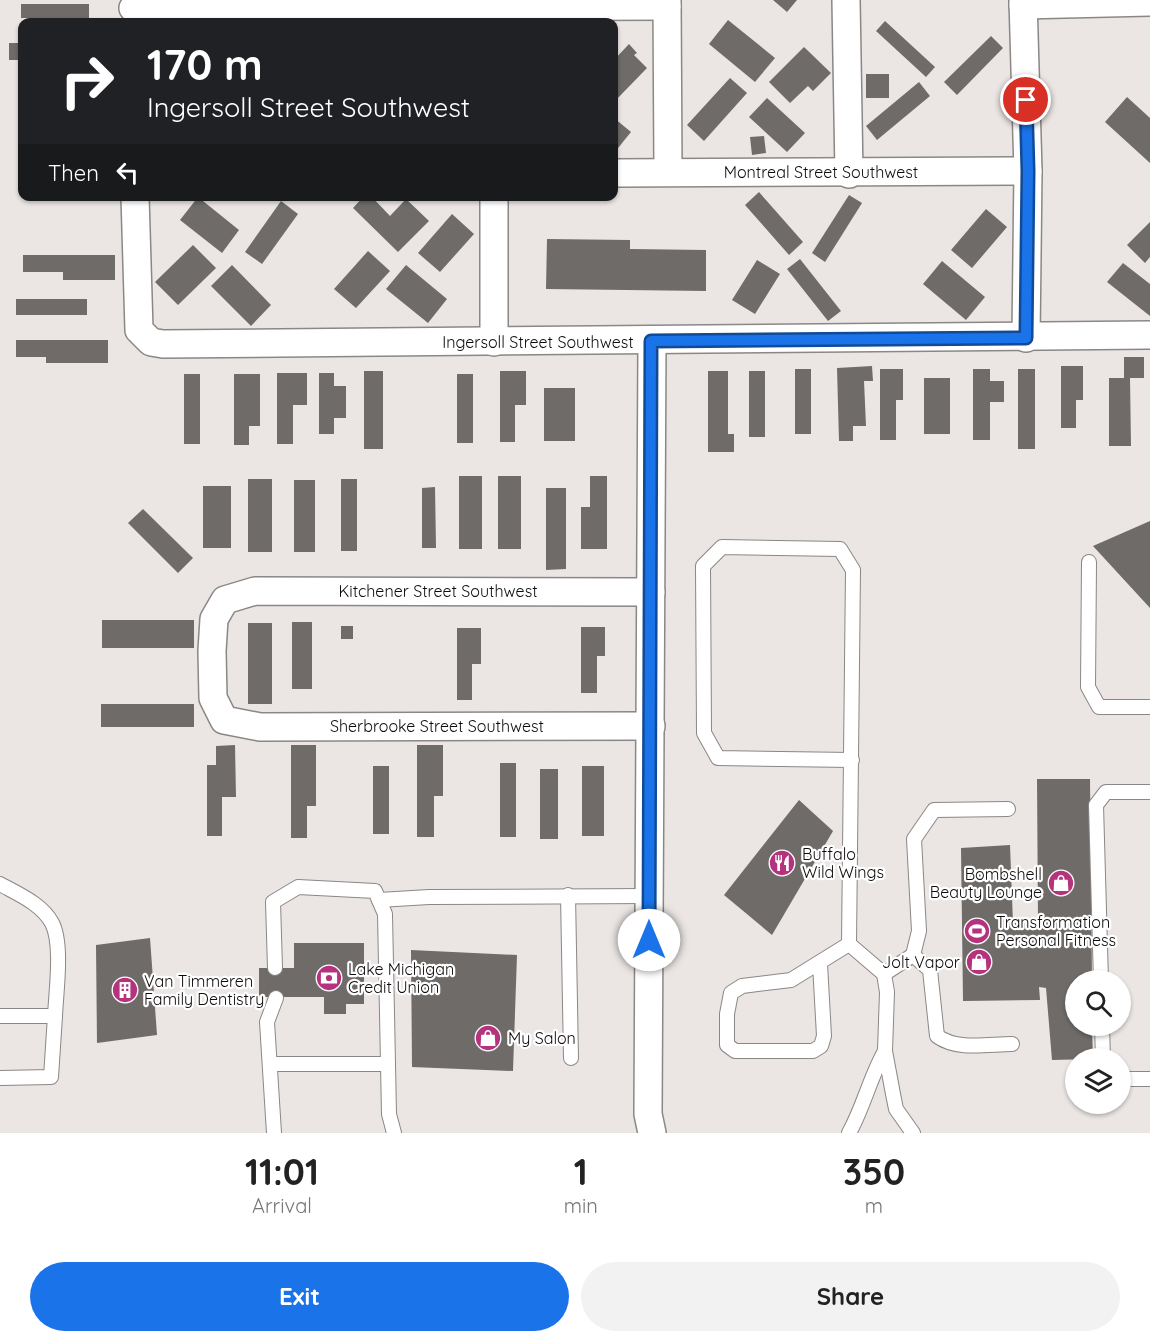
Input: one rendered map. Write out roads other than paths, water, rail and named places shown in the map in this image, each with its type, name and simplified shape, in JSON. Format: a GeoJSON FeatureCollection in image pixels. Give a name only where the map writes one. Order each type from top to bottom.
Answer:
{"type":"FeatureCollection","features":[{"type":"Feature","properties":{"kind":"street"},"geometry":{"type":"LineString","coordinates":[[846,0],[849,174]]}},
{"type":"Feature","properties":{"kind":"street"},"geometry":{"type":"LineString","coordinates":[[1026,338],[1028,171],[1023,2],[1150,2]]}},
{"type":"Feature","properties":{"kind":"street"},"geometry":{"type":"LineString","coordinates":[[133,10],[488,3],[667,3],[668,171]]}},
{"type":"Feature","properties":{"kind":"street","name":"Montreal Street Southwest"},"geometry":{"type":"LineString","coordinates":[[618,173],[668,171],[849,174],[1028,171]]}},
{"type":"Feature","properties":{"kind":"street","name":"Ingersoll Street Southwest"},"geometry":{"type":"LineString","coordinates":[[135,201],[136,292],[139,330],[143,337],[151,342],[163,344],[1150,336]]}},
{"type":"Feature","properties":{"kind":"street"},"geometry":{"type":"LineString","coordinates":[[494,201],[494,342]]}},
{"type":"Feature","properties":{"kind":"street"},"geometry":{"type":"LineString","coordinates":[[651,341],[648,1114],[652,1133]]}},
{"type":"Feature","properties":{"kind":"street","name":"Kitchener Street Southwest"},"geometry":{"type":"LineString","coordinates":[[224,720],[213,698],[214,619],[225,600],[255,591],[651,592]]}},
{"type":"Feature","properties":{"kind":"street","name":"Sherbrooke Street Southwest"},"geometry":{"type":"LineString","coordinates":[[224,720],[260,727],[651,726]]}},
{"type":"Feature","properties":{"kind":"lane"},"geometry":{"type":"LineString","coordinates":[[849,944],[852,759],[853,570],[840,549],[722,547],[703,566],[704,733],[718,758],[852,759]]}},
{"type":"Feature","properties":{"kind":"lane"},"geometry":{"type":"LineString","coordinates":[[1089,562],[1088,687],[1099,707],[1150,707]]}},
{"type":"Feature","properties":{"kind":"lane"},"geometry":{"type":"LineString","coordinates":[[1101,970],[1096,805],[1106,792],[1150,792]]}},
{"type":"Feature","properties":{"kind":"lane"},"geometry":{"type":"LineString","coordinates":[[884,974],[913,955],[919,931],[914,839],[934,810],[1008,809]]}},
{"type":"Feature","properties":{"kind":"lane"},"geometry":{"type":"LineString","coordinates":[[0,884],[30,900],[52,923],[57,964],[51,1077],[0,1078]]}},
{"type":"Feature","properties":{"kind":"lane"},"geometry":{"type":"LineString","coordinates":[[274,968],[273,902],[298,887],[375,891],[385,914],[389,1114],[394,1133]]}},
{"type":"Feature","properties":{"kind":"lane"},"geometry":{"type":"LineString","coordinates":[[568,895],[571,1058]]}},
{"type":"Feature","properties":{"kind":"lane"},"geometry":{"type":"LineString","coordinates":[[379,900],[429,897],[650,896]]}},
{"type":"Feature","properties":{"kind":"lane"},"geometry":{"type":"LineString","coordinates":[[820,964],[824,1036],[821,1046],[813,1051],[735,1051],[727,1045],[726,1014],[731,993],[742,986],[791,980],[849,944]]}},
{"type":"Feature","properties":{"kind":"lane"},"geometry":{"type":"LineString","coordinates":[[849,944],[884,974],[888,992],[885,1051],[896,1109],[913,1133]]}},
{"type":"Feature","properties":{"kind":"lane"},"geometry":{"type":"LineString","coordinates":[[913,955],[930,970],[937,1036],[946,1042],[958,1044],[1012,1044]]}},
{"type":"Feature","properties":{"kind":"lane"},"geometry":{"type":"LineString","coordinates":[[274,1133],[272,1064],[267,1050],[267,1022],[276,998]]}},
{"type":"Feature","properties":{"kind":"lane"},"geometry":{"type":"LineString","coordinates":[[0,1016],[55,1016]]}},
{"type":"Feature","properties":{"kind":"lane"},"geometry":{"type":"LineString","coordinates":[[849,1133],[862,1109],[872,1074],[885,1051]]}},
{"type":"Feature","properties":{"kind":"lane"},"geometry":{"type":"LineString","coordinates":[[272,1064],[388,1064]]}},
{"type":"Feature","properties":{"kind":"lane"},"geometry":{"type":"LineString","coordinates":[[1131,1079],[1150,1079]]}},
{"type":"Feature","properties":{"kind":"place","name":"Buffalo Wild Wings"},"geometry":{"type":"Point","coordinates":[782,863]}},
{"type":"Feature","properties":{"kind":"place","name":"Bombshell Beauty Lounge"},"geometry":{"type":"Point","coordinates":[1061,883]}},
{"type":"Feature","properties":{"kind":"place","name":"Transformation Personal Fitness"},"geometry":{"type":"Point","coordinates":[977,931]}},
{"type":"Feature","properties":{"kind":"place","name":"Jolt Vapor"},"geometry":{"type":"Point","coordinates":[979,962]}},
{"type":"Feature","properties":{"kind":"place","name":"Lake Michigan Credit Union"},"geometry":{"type":"Point","coordinates":[329,978]}},
{"type":"Feature","properties":{"kind":"place","name":"Van Timmeren Family Dentistry"},"geometry":{"type":"Point","coordinates":[125,990]}},
{"type":"Feature","properties":{"kind":"place","name":"My Salon"},"geometry":{"type":"Point","coordinates":[488,1038]}}]}
